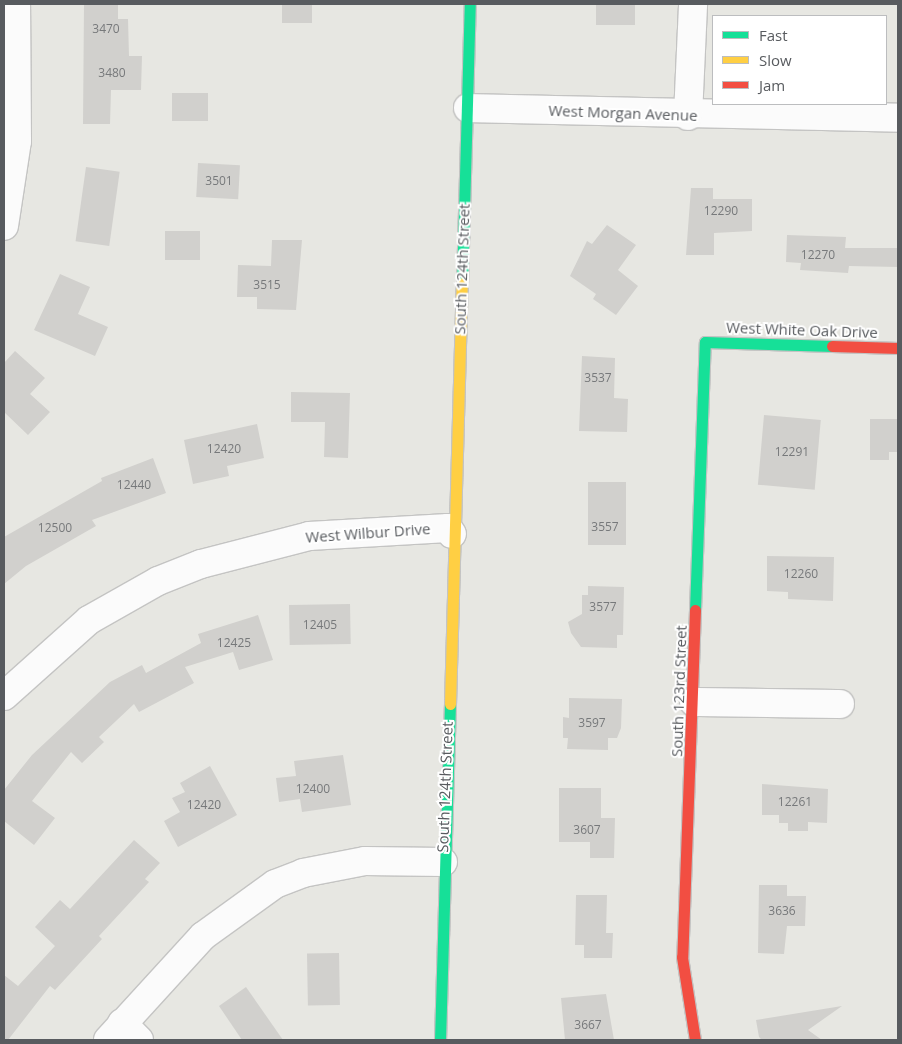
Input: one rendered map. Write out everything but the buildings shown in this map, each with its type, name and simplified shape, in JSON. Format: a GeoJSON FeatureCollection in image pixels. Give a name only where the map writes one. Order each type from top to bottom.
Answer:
{"type":"FeatureCollection","features":[{"type":"Feature","properties":{"kind":"street"},"geometry":{"type":"LineString","coordinates":[[4,226],[17,141],[16,4]]}},
{"type":"Feature","properties":{"kind":"street","name":"South 124th Street"},"geometry":{"type":"LineString","coordinates":[[440,1040],[450,531],[468,108],[470,4]]}},
{"type":"Feature","properties":{"kind":"street"},"geometry":{"type":"LineString","coordinates":[[688,116],[693,4]]}},
{"type":"Feature","properties":{"kind":"street","name":"West Morgan Avenue"},"geometry":{"type":"LineString","coordinates":[[468,108],[688,116],[898,118]]}},
{"type":"Feature","properties":{"kind":"street","name":"West White Oak Drive"},"geometry":{"type":"LineString","coordinates":[[705,342],[898,348]]}},
{"type":"Feature","properties":{"kind":"street","name":"South 123rd Street"},"geometry":{"type":"LineString","coordinates":[[695,1040],[682,957],[694,702],[705,342]]}},
{"type":"Feature","properties":{"kind":"street","name":"West Wilbur Drive"},"geometry":{"type":"LineString","coordinates":[[4,696],[89,620],[158,581],[201,564],[309,536],[450,531]]}},
{"type":"Feature","properties":{"kind":"street"},"geometry":{"type":"LineString","coordinates":[[694,702],[840,704]]}},
{"type":"Feature","properties":{"kind":"street"},"geometry":{"type":"LineString","coordinates":[[123,1035],[203,936],[275,884],[303,873],[364,861],[443,862]]}},
{"type":"Feature","properties":{"kind":"traffic: fast"},"geometry":{"type":"LineString","coordinates":[[462,283],[470,4]]}},
{"type":"Feature","properties":{"kind":"traffic: fast"},"geometry":{"type":"LineString","coordinates":[[695,610],[705,342],[832,346]]}},
{"type":"Feature","properties":{"kind":"traffic: fast"},"geometry":{"type":"LineString","coordinates":[[440,1040],[450,704]]}},
{"type":"Feature","properties":{"kind":"traffic: slow"},"geometry":{"type":"LineString","coordinates":[[450,704],[462,283]]}},
{"type":"Feature","properties":{"kind":"traffic: jam"},"geometry":{"type":"LineString","coordinates":[[832,346],[898,348]]}},
{"type":"Feature","properties":{"kind":"traffic: jam"},"geometry":{"type":"LineString","coordinates":[[695,610],[682,957],[695,1040]]}}]}
